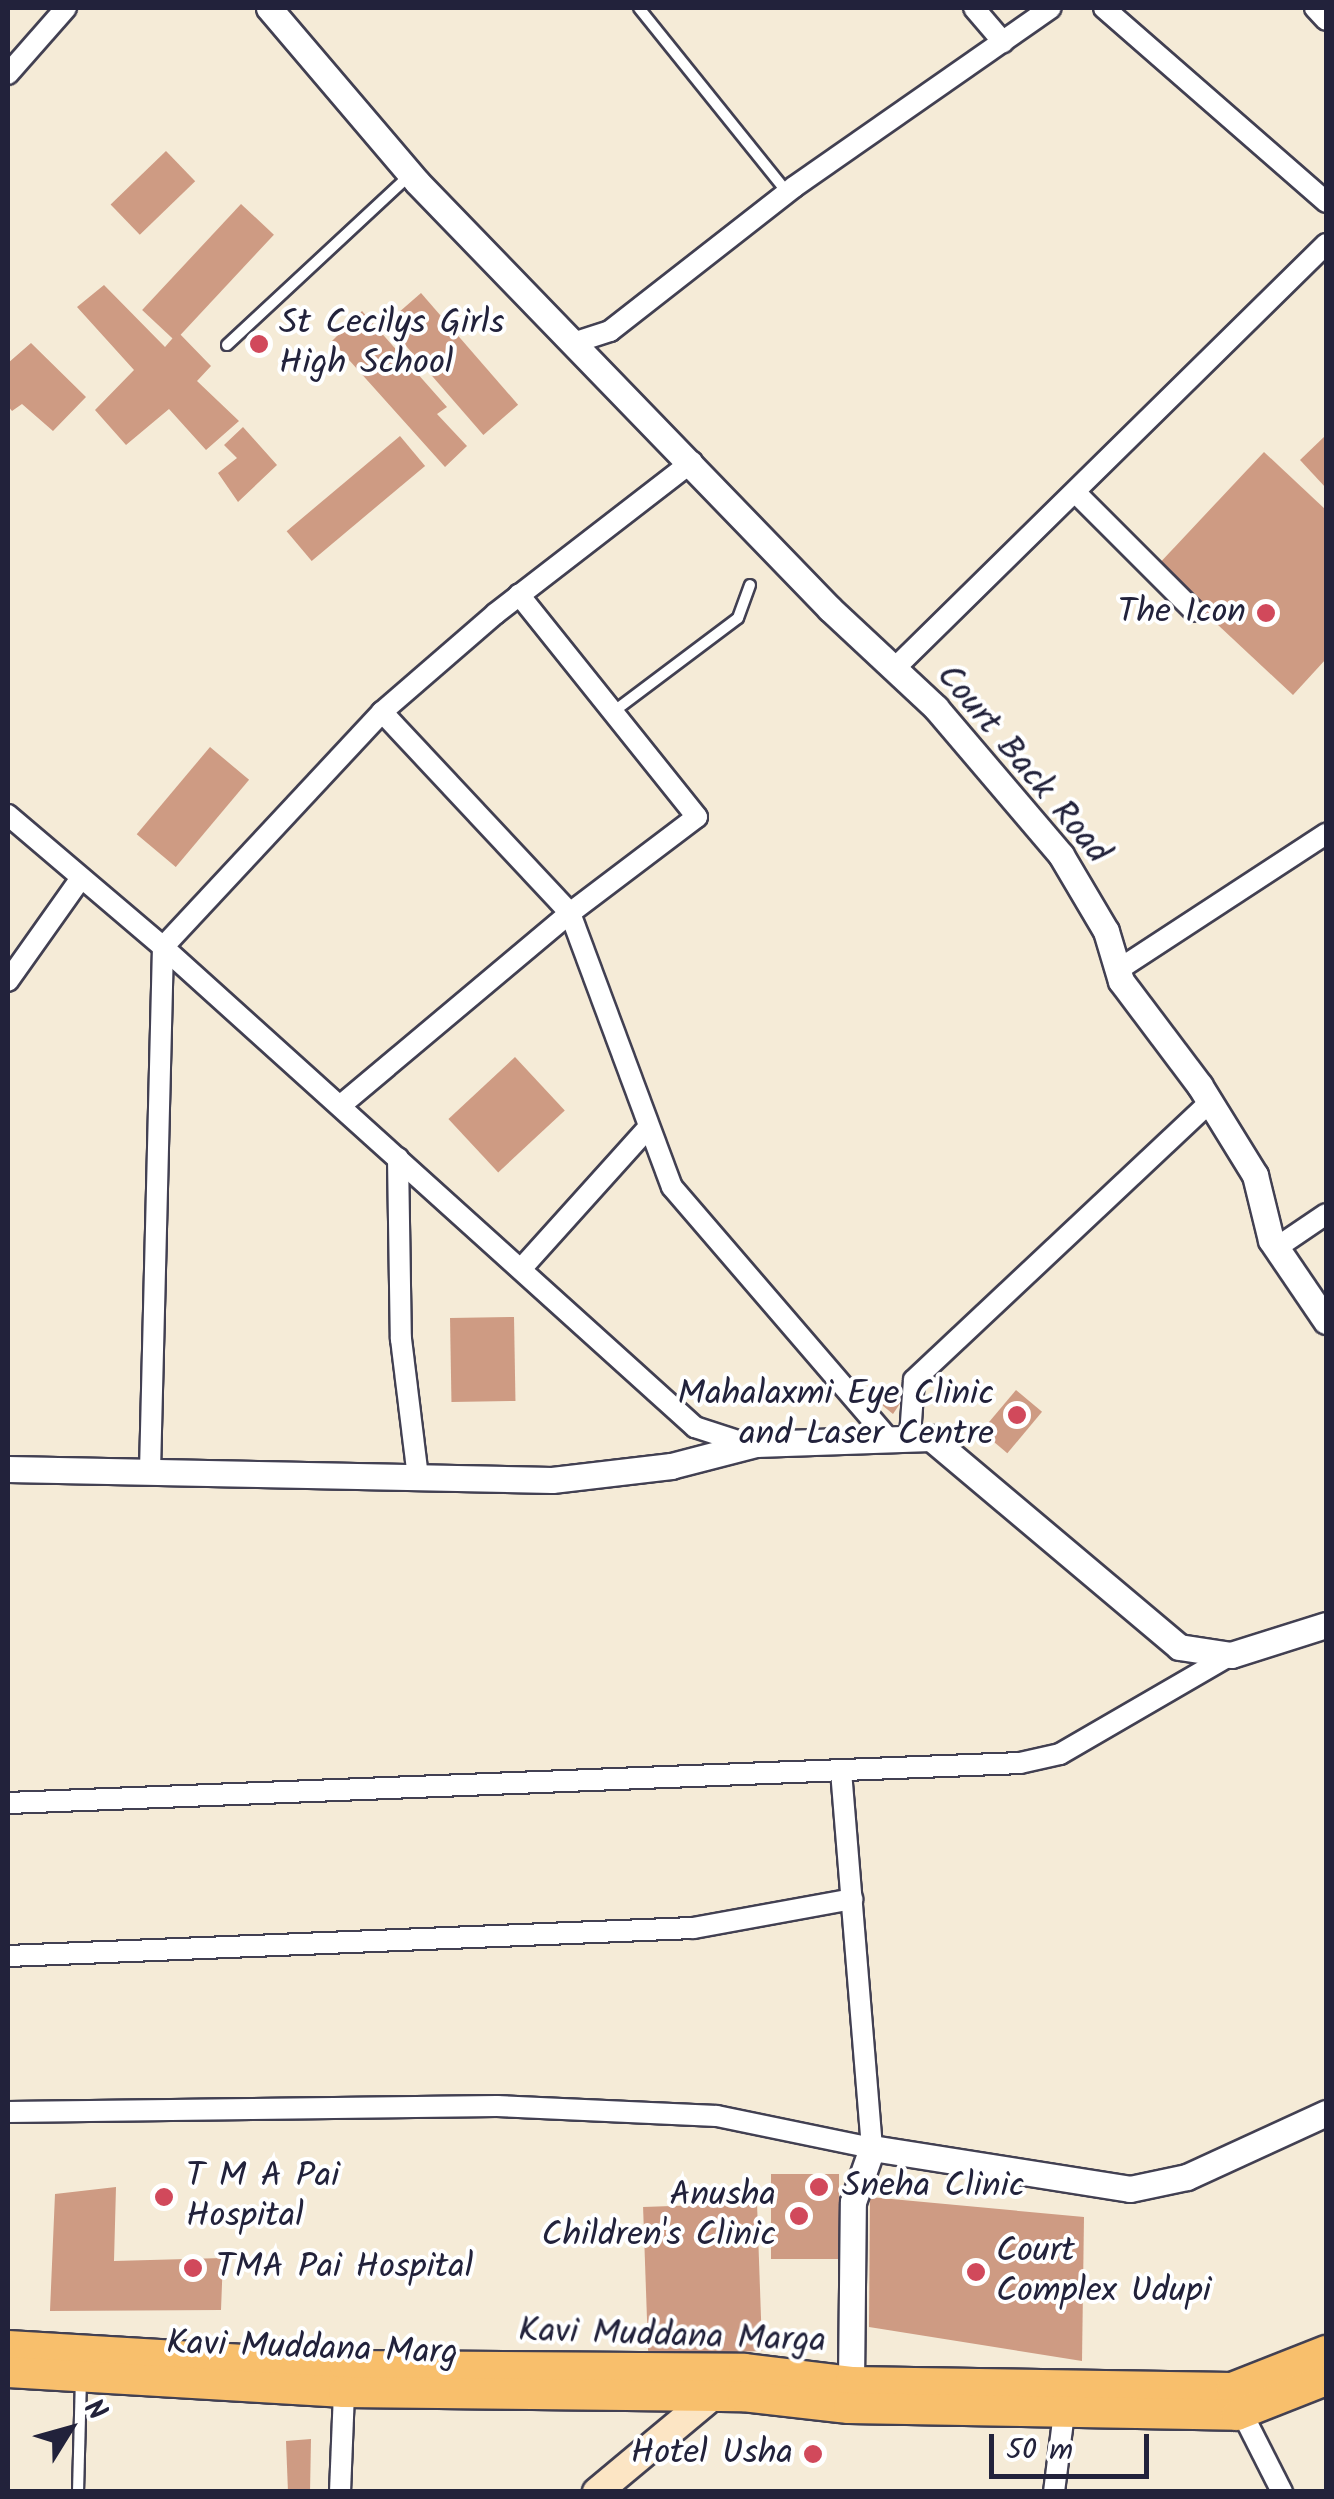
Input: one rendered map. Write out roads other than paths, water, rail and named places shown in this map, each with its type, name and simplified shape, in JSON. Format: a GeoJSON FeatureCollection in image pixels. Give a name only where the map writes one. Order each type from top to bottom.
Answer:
{"type":"FeatureCollection","features":[{"type":"Feature","properties":{"kind":"main road","name":"Kavi Muddana Marga"},"geometry":{"type":"LineString","coordinates":[[8,2346],[344,2366],[744,2369],[850,2382],[1232,2388],[1326,2351]]}},
{"type":"Feature","properties":{"kind":"main road"},"geometry":{"type":"LineString","coordinates":[[596,2492],[744,2369]]}},
{"type":"Feature","properties":{"kind":"main road","name":"Kavi Muddana Marg"},"geometry":{"type":"LineString","coordinates":[[8,2372],[344,2392],[712,2395],[848,2408],[1064,2413],[1242,2413],[1326,2380]]}},
{"type":"Feature","properties":{"kind":"street"},"geometry":{"type":"LineString","coordinates":[[8,74],[66,8]]}},
{"type":"Feature","properties":{"kind":"street","name":"Court Back Road"},"geometry":{"type":"LineString","coordinates":[[270,8],[410,174],[894,669],[1060,855],[1106,931],[1118,970],[1210,1102],[1255,1175],[1276,1248],[1326,1321]]}},
{"type":"Feature","properties":{"kind":"street"},"geometry":{"type":"LineString","coordinates":[[974,8],[1004,42]]}},
{"type":"Feature","properties":{"kind":"street"},"geometry":{"type":"LineString","coordinates":[[573,343],[610,331],[787,192],[1051,8]]}},
{"type":"Feature","properties":{"kind":"street"},"geometry":{"type":"LineString","coordinates":[[1104,8],[1326,202]]}},
{"type":"Feature","properties":{"kind":"street"},"geometry":{"type":"LineString","coordinates":[[1315,8],[1326,20]]}},
{"type":"Feature","properties":{"kind":"street"},"geometry":{"type":"LineString","coordinates":[[894,669],[1326,244]]}},
{"type":"Feature","properties":{"kind":"street"},"geometry":{"type":"LineString","coordinates":[[150,1472],[164,947],[382,712],[519,595],[692,462]]}},
{"type":"Feature","properties":{"kind":"street"},"geometry":{"type":"LineString","coordinates":[[1074,492],[1194,611]]}},
{"type":"Feature","properties":{"kind":"street"},"geometry":{"type":"LineString","coordinates":[[340,1106],[570,913],[697,818],[519,595]]}},
{"type":"Feature","properties":{"kind":"street"},"geometry":{"type":"LineString","coordinates":[[382,712],[570,913],[672,1187],[898,1436]]}},
{"type":"Feature","properties":{"kind":"street"},"geometry":{"type":"LineString","coordinates":[[8,815],[164,947],[695,1427],[726,1442],[756,1444],[898,1436],[931,1438],[1178,1647],[1231,1656]]}},
{"type":"Feature","properties":{"kind":"street"},"geometry":{"type":"LineString","coordinates":[[1118,970],[1326,834]]}},
{"type":"Feature","properties":{"kind":"street"},"geometry":{"type":"LineString","coordinates":[[8,981],[81,878]]}},
{"type":"Feature","properties":{"kind":"street"},"geometry":{"type":"LineString","coordinates":[[898,1436],[914,1380],[1210,1102]]}},
{"type":"Feature","properties":{"kind":"street"},"geometry":{"type":"LineString","coordinates":[[521,1269],[648,1128]]}},
{"type":"Feature","properties":{"kind":"street"},"geometry":{"type":"LineString","coordinates":[[398,1158],[401,1339],[418,1478]]}},
{"type":"Feature","properties":{"kind":"street"},"geometry":{"type":"LineString","coordinates":[[1276,1248],[1326,1214]]}},
{"type":"Feature","properties":{"kind":"street"},"geometry":{"type":"LineString","coordinates":[[8,1469],[552,1480],[671,1466],[756,1444]]}},
{"type":"Feature","properties":{"kind":"street"},"geometry":{"type":"LineString","coordinates":[[8,1802],[1020,1762],[1060,1754],[1231,1656],[1326,1625]]}},
{"type":"Feature","properties":{"kind":"street"},"geometry":{"type":"LineString","coordinates":[[841,1772],[872,2148],[853,2202],[850,2382]]}},
{"type":"Feature","properties":{"kind":"street"},"geometry":{"type":"LineString","coordinates":[[8,1956],[693,1928],[852,1899]]}},
{"type":"Feature","properties":{"kind":"street"},"geometry":{"type":"LineString","coordinates":[[8,2112],[570,2109],[717,2116],[872,2148],[1130,2189],[1187,2178],[1326,2113]]}},
{"type":"Feature","properties":{"kind":"street"},"geometry":{"type":"LineString","coordinates":[[340,2492],[344,2392]]}},
{"type":"Feature","properties":{"kind":"street"},"geometry":{"type":"LineString","coordinates":[[1054,2492],[1064,2413]]}},
{"type":"Feature","properties":{"kind":"street"},"geometry":{"type":"LineString","coordinates":[[1242,2413],[1282,2492]]}},
{"type":"Feature","properties":{"kind":"lane"},"geometry":{"type":"LineString","coordinates":[[639,8],[787,192]]}},
{"type":"Feature","properties":{"kind":"lane"},"geometry":{"type":"LineString","coordinates":[[227,346],[410,174]]}},
{"type":"Feature","properties":{"kind":"lane"},"geometry":{"type":"LineString","coordinates":[[613,712],[738,618],[750,584]]}},
{"type":"Feature","properties":{"kind":"lane"},"geometry":{"type":"LineString","coordinates":[[78,2492],[81,2376]]}},
{"type":"Feature","properties":{"kind":"place","name":"St Cecilys Girls High School"},"geometry":{"type":"Point","coordinates":[259,344]}},
{"type":"Feature","properties":{"kind":"place","name":"The Icon"},"geometry":{"type":"Point","coordinates":[1266,613]}},
{"type":"Feature","properties":{"kind":"place","name":"Mahalaxmi Eye Clinic and Laser Centre"},"geometry":{"type":"Point","coordinates":[1017,1415]}},
{"type":"Feature","properties":{"kind":"place","name":"Sneha Clinic"},"geometry":{"type":"Point","coordinates":[819,2187]}},
{"type":"Feature","properties":{"kind":"place","name":"T M A Pai Hospital"},"geometry":{"type":"Point","coordinates":[164,2197]}},
{"type":"Feature","properties":{"kind":"place","name":"Anusha Children's Clinic"},"geometry":{"type":"Point","coordinates":[799,2216]}},
{"type":"Feature","properties":{"kind":"place","name":"TMA Pai Hospital"},"geometry":{"type":"Point","coordinates":[193,2268]}},
{"type":"Feature","properties":{"kind":"place","name":"Court Complex Udupi"},"geometry":{"type":"Point","coordinates":[976,2272]}},
{"type":"Feature","properties":{"kind":"place","name":"Hotel Usha"},"geometry":{"type":"Point","coordinates":[813,2454]}}]}
